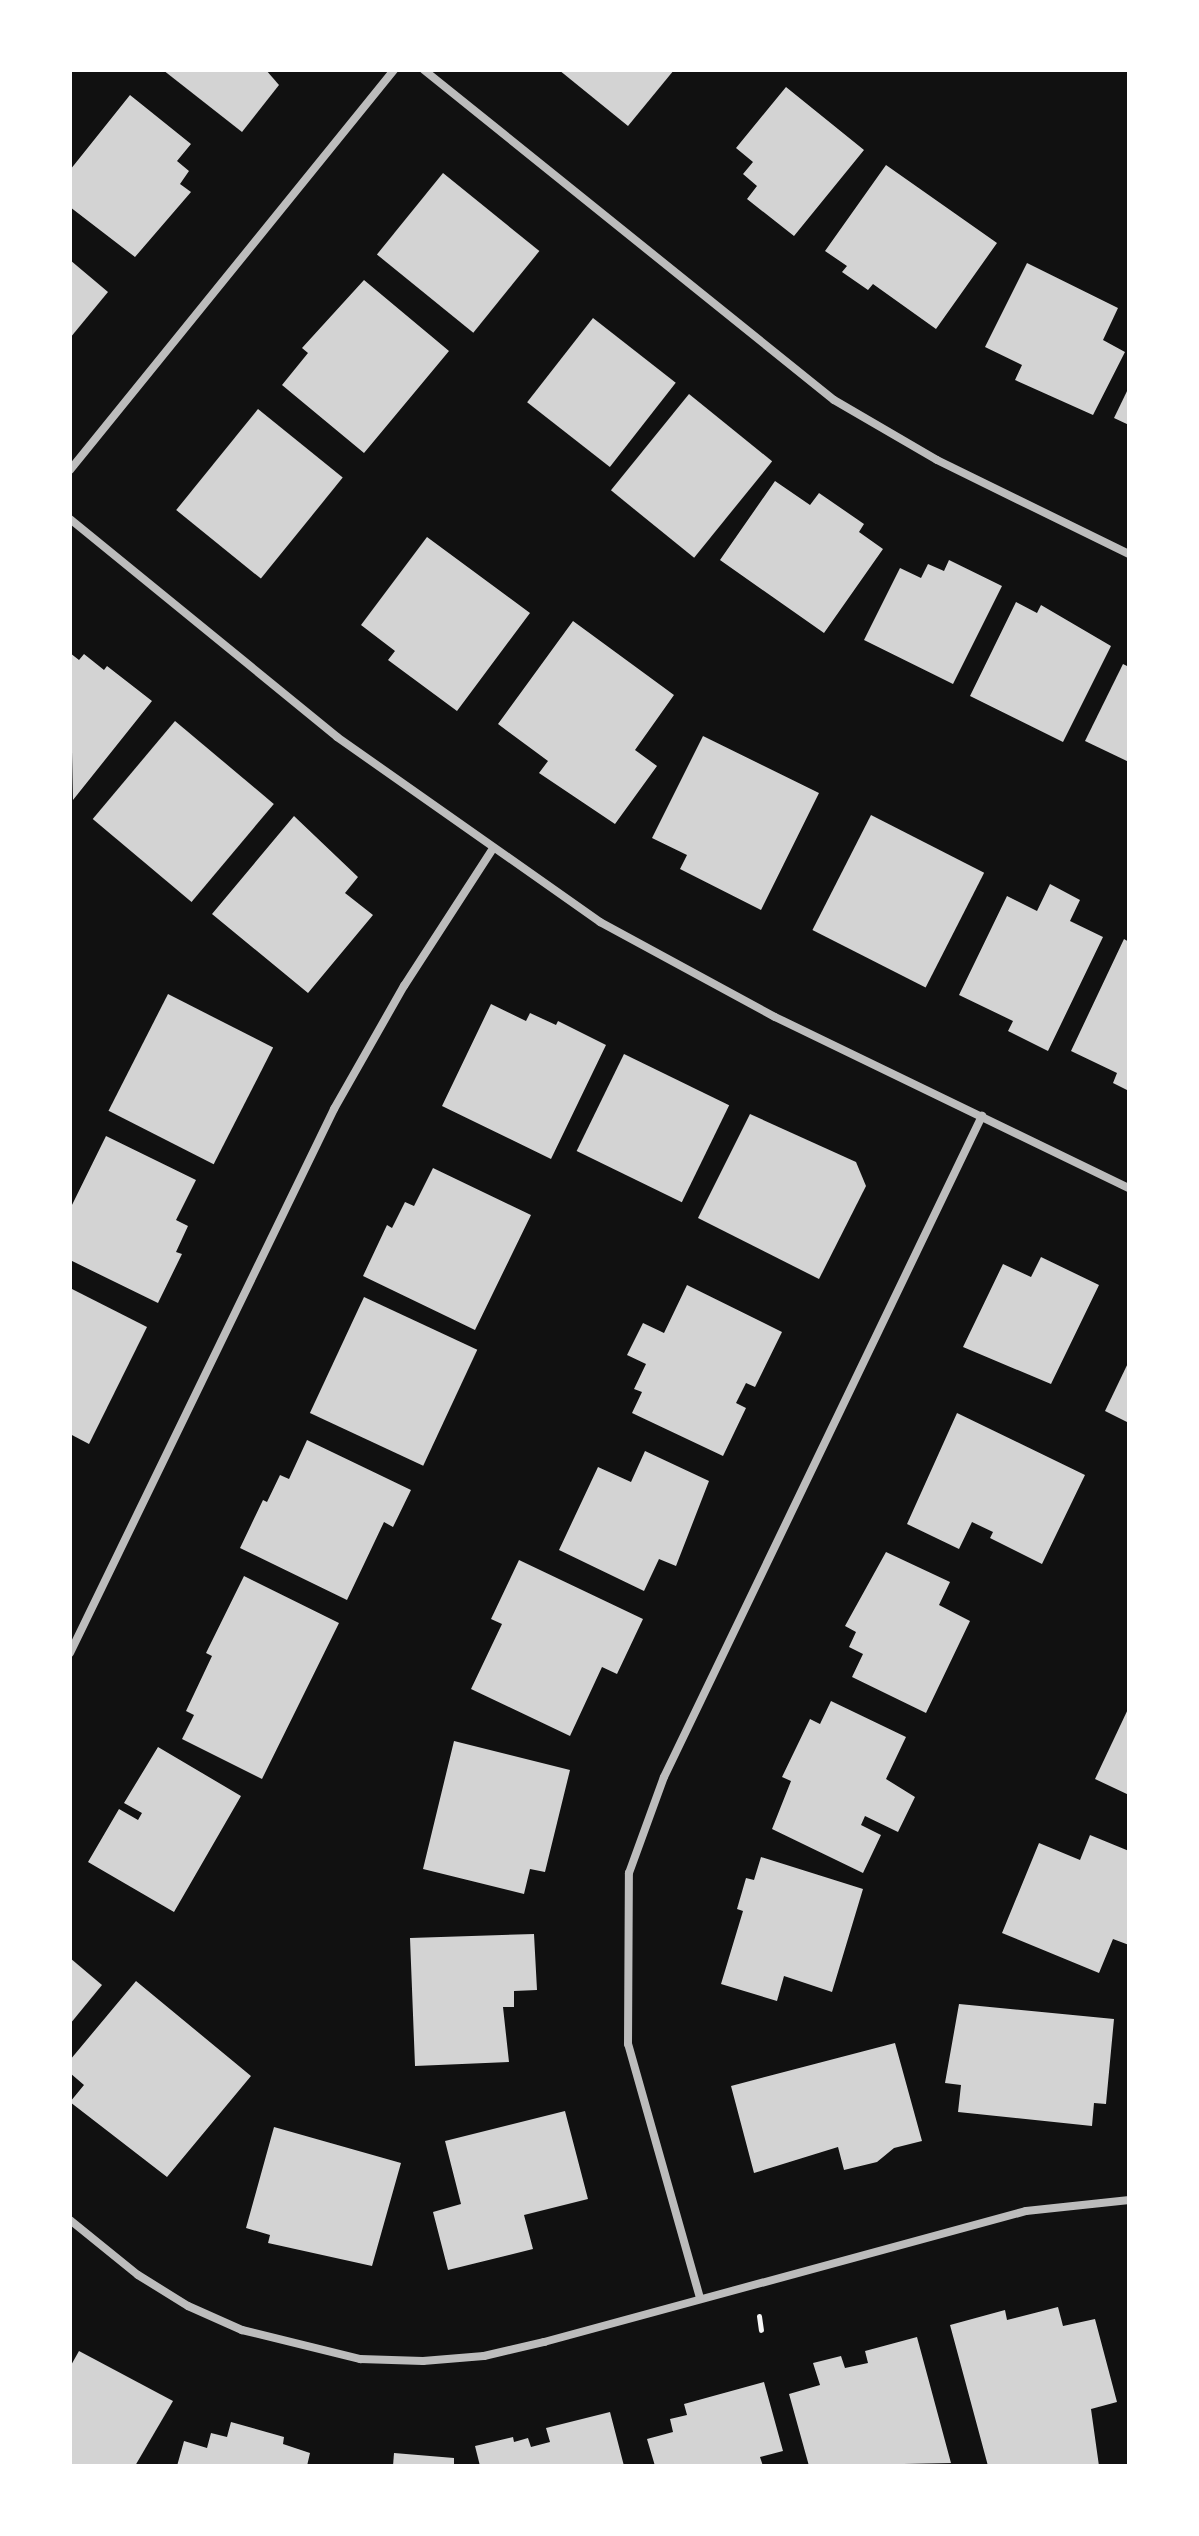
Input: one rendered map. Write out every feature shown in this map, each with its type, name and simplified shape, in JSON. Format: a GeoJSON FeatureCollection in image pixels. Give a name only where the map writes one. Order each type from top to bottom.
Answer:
{"type":"FeatureCollection","features":[{"type":"Feature","properties":{"kind":"street"},"geometry":{"type":"LineString","coordinates":[[70,470],[394,70]]}},
{"type":"Feature","properties":{"kind":"street"},"geometry":{"type":"LineString","coordinates":[[424,70],[834,400],[937,460],[1129,554]]}},
{"type":"Feature","properties":{"kind":"street"},"geometry":{"type":"LineString","coordinates":[[70,519],[337,737],[492,850],[687,972],[1129,1188]]}},
{"type":"Feature","properties":{"kind":"street"},"geometry":{"type":"LineString","coordinates":[[70,1653],[334,1109],[404,986],[492,850]]}},
{"type":"Feature","properties":{"kind":"street"},"geometry":{"type":"LineString","coordinates":[[700,2298],[628,2044],[629,1873],[664,1777],[982,1116]]}},
{"type":"Feature","properties":{"kind":"street"},"geometry":{"type":"LineString","coordinates":[[70,2220],[138,2275],[188,2306],[299,2348],[360,2359],[484,2356],[1026,2211],[1129,2200]]}},
{"type":"Feature","properties":{"kind":"path"},"geometry":{"type":"LineString","coordinates":[[759,2316],[761,2330]]}},
{"type":"Feature","properties":{"kind":"building"},"geometry":{"type":"Polygon","coordinates":[[[163,70],[266,70],[279,85],[242,132],[163,70]]]}},
{"type":"Feature","properties":{"kind":"building"},"geometry":{"type":"Polygon","coordinates":[[[559,70],[674,70],[628,126],[559,70]]]}},
{"type":"Feature","properties":{"kind":"building"},"geometry":{"type":"Polygon","coordinates":[[[786,87],[864,150],[794,236],[747,199],[757,186],[743,174],[753,162],[736,148],[786,87]]]}},
{"type":"Feature","properties":{"kind":"building"},"geometry":{"type":"Polygon","coordinates":[[[130,95],[191,144],[177,161],[189,171],[180,184],[191,192],[135,257],[70,207],[70,170],[130,95]]]}},
{"type":"Feature","properties":{"kind":"building"},"geometry":{"type":"Polygon","coordinates":[[[886,165],[997,243],[936,329],[873,284],[868,290],[842,272],[847,266],[825,251],[886,165]]]}},
{"type":"Feature","properties":{"kind":"building"},"geometry":{"type":"Polygon","coordinates":[[[443,173],[539,251],[473,333],[377,255],[443,173]]]}},
{"type":"Feature","properties":{"kind":"building"},"geometry":{"type":"Polygon","coordinates":[[[70,260],[108,292],[70,338],[70,260]]]}},
{"type":"Feature","properties":{"kind":"building"},"geometry":{"type":"Polygon","coordinates":[[[1027,263],[1118,308],[1103,340],[1125,352],[1093,415],[1015,380],[1022,365],[985,347],[1027,263]]]}},
{"type":"Feature","properties":{"kind":"building"},"geometry":{"type":"Polygon","coordinates":[[[364,280],[449,351],[364,453],[282,385],[308,353],[302,348],[364,280]]]}},
{"type":"Feature","properties":{"kind":"building"},"geometry":{"type":"Polygon","coordinates":[[[593,318],[676,383],[610,467],[527,402],[593,318]]]}},
{"type":"Feature","properties":{"kind":"building"},"geometry":{"type":"Polygon","coordinates":[[[1129,387],[1129,425],[1114,418],[1129,387]]]}},
{"type":"Feature","properties":{"kind":"building"},"geometry":{"type":"Polygon","coordinates":[[[689,394],[772,461],[694,558],[611,490],[689,394]]]}},
{"type":"Feature","properties":{"kind":"building"},"geometry":{"type":"Polygon","coordinates":[[[258,409],[343,478],[261,579],[176,510],[258,409]]]}},
{"type":"Feature","properties":{"kind":"building"},"geometry":{"type":"Polygon","coordinates":[[[775,481],[810,505],[819,493],[864,524],[859,532],[883,549],[824,633],[720,560],[775,481]]]}},
{"type":"Feature","properties":{"kind":"building"},"geometry":{"type":"Polygon","coordinates":[[[427,537],[530,613],[457,711],[388,660],[395,651],[361,625],[427,537]]]}},
{"type":"Feature","properties":{"kind":"building"},"geometry":{"type":"Polygon","coordinates":[[[949,560],[1002,586],[953,684],[864,640],[900,568],[921,578],[928,564],[944,571],[949,560]]]}},
{"type":"Feature","properties":{"kind":"building"},"geometry":{"type":"Polygon","coordinates":[[[1016,602],[1037,613],[1041,605],[1111,646],[1063,742],[970,696],[1016,602]]]}},
{"type":"Feature","properties":{"kind":"building"},"geometry":{"type":"Polygon","coordinates":[[[573,621],[674,695],[635,750],[657,766],[615,824],[539,773],[548,761],[498,724],[573,621]]]}},
{"type":"Feature","properties":{"kind":"building"},"geometry":{"type":"Polygon","coordinates":[[[70,653],[79,660],[84,654],[104,670],[107,666],[152,701],[73,800],[70,653]]]}},
{"type":"Feature","properties":{"kind":"building"},"geometry":{"type":"Polygon","coordinates":[[[1123,664],[1129,667],[1129,762],[1085,741],[1123,664]]]}},
{"type":"Feature","properties":{"kind":"building"},"geometry":{"type":"Polygon","coordinates":[[[175,721],[274,804],[192,902],[93,819],[175,721]]]}},
{"type":"Feature","properties":{"kind":"building"},"geometry":{"type":"Polygon","coordinates":[[[703,736],[819,793],[761,910],[680,869],[687,855],[652,838],[703,736]]]}},
{"type":"Feature","properties":{"kind":"building"},"geometry":{"type":"Polygon","coordinates":[[[871,815],[984,873],[926,988],[812,930],[871,815]]]}},
{"type":"Feature","properties":{"kind":"building"},"geometry":{"type":"Polygon","coordinates":[[[294,816],[358,877],[345,893],[373,915],[308,993],[212,914],[294,816]]]}},
{"type":"Feature","properties":{"kind":"building"},"geometry":{"type":"Polygon","coordinates":[[[1050,884],[1080,900],[1070,921],[1103,937],[1048,1051],[1008,1031],[1013,1021],[959,995],[1007,896],[1037,911],[1050,884]]]}},
{"type":"Feature","properties":{"kind":"building"},"geometry":{"type":"Polygon","coordinates":[[[1124,939],[1129,942],[1129,1091],[1113,1083],[1117,1073],[1071,1051],[1124,939]]]}},
{"type":"Feature","properties":{"kind":"building"},"geometry":{"type":"Polygon","coordinates":[[[168,994],[273,1048],[214,1164],[109,1111],[168,994]]]}},
{"type":"Feature","properties":{"kind":"building"},"geometry":{"type":"Polygon","coordinates":[[[491,1004],[526,1021],[530,1013],[556,1025],[558,1021],[606,1045],[551,1159],[442,1106],[491,1004]]]}},
{"type":"Feature","properties":{"kind":"building"},"geometry":{"type":"Polygon","coordinates":[[[624,1054],[729,1105],[682,1202],[577,1151],[624,1054]]]}},
{"type":"Feature","properties":{"kind":"building"},"geometry":{"type":"Polygon","coordinates":[[[750,1114],[856,1162],[866,1186],[819,1279],[698,1218],[750,1114]]]}},
{"type":"Feature","properties":{"kind":"building"},"geometry":{"type":"Polygon","coordinates":[[[106,1136],[196,1180],[176,1220],[188,1226],[176,1252],[182,1254],[158,1303],[70,1260],[70,1209],[106,1136]]]}},
{"type":"Feature","properties":{"kind":"building"},"geometry":{"type":"Polygon","coordinates":[[[433,1168],[531,1215],[475,1330],[363,1276],[387,1225],[392,1228],[405,1202],[414,1206],[433,1168]]]}},
{"type":"Feature","properties":{"kind":"building"},"geometry":{"type":"Polygon","coordinates":[[[1041,1257],[1099,1285],[1051,1384],[963,1347],[1003,1264],[1031,1277],[1041,1257]]]}},
{"type":"Feature","properties":{"kind":"building"},"geometry":{"type":"Polygon","coordinates":[[[687,1285],[782,1332],[755,1387],[746,1383],[736,1403],[746,1408],[723,1456],[632,1413],[642,1392],[634,1389],[646,1364],[627,1355],[643,1323],[664,1333],[687,1285]]]}},
{"type":"Feature","properties":{"kind":"building"},"geometry":{"type":"Polygon","coordinates":[[[70,1288],[147,1327],[89,1444],[70,1434],[70,1288]]]}},
{"type":"Feature","properties":{"kind":"building"},"geometry":{"type":"Polygon","coordinates":[[[364,1297],[477,1350],[423,1466],[310,1413],[364,1297]]]}},
{"type":"Feature","properties":{"kind":"building"},"geometry":{"type":"Polygon","coordinates":[[[1129,1361],[1129,1423],[1105,1411],[1129,1361]]]}},
{"type":"Feature","properties":{"kind":"building"},"geometry":{"type":"Polygon","coordinates":[[[957,1413],[1085,1475],[1042,1564],[990,1538],[993,1532],[972,1522],[959,1549],[907,1524],[957,1413]]]}},
{"type":"Feature","properties":{"kind":"building"},"geometry":{"type":"Polygon","coordinates":[[[307,1440],[411,1490],[393,1527],[384,1522],[347,1600],[240,1548],[263,1500],[267,1502],[280,1475],[289,1479],[307,1440]]]}},
{"type":"Feature","properties":{"kind":"building"},"geometry":{"type":"Polygon","coordinates":[[[645,1451],[709,1481],[676,1566],[659,1559],[644,1591],[559,1550],[598,1467],[631,1482],[645,1451]]]}},
{"type":"Feature","properties":{"kind":"building"},"geometry":{"type":"Polygon","coordinates":[[[886,1552],[950,1582],[939,1605],[970,1621],[926,1713],[852,1677],[863,1654],[849,1647],[856,1632],[845,1626],[886,1552]]]}},
{"type":"Feature","properties":{"kind":"building"},"geometry":{"type":"Polygon","coordinates":[[[519,1560],[643,1619],[617,1674],[602,1667],[570,1736],[471,1689],[502,1624],[491,1619],[519,1560]]]}},
{"type":"Feature","properties":{"kind":"building"},"geometry":{"type":"Polygon","coordinates":[[[244,1576],[339,1623],[262,1779],[182,1739],[194,1715],[186,1711],[212,1656],[206,1653],[244,1576]]]}},
{"type":"Feature","properties":{"kind":"building"},"geometry":{"type":"Polygon","coordinates":[[[831,1701],[906,1737],[886,1779],[915,1797],[898,1832],[865,1816],[861,1825],[881,1835],[863,1873],[772,1829],[791,1781],[782,1777],[810,1719],[820,1724],[831,1701]]]}},
{"type":"Feature","properties":{"kind":"building"},"geometry":{"type":"Polygon","coordinates":[[[1129,1707],[1129,1795],[1095,1779],[1129,1707]]]}},
{"type":"Feature","properties":{"kind":"building"},"geometry":{"type":"Polygon","coordinates":[[[454,1741],[570,1770],[545,1872],[530,1869],[524,1894],[423,1869],[454,1741]]]}},
{"type":"Feature","properties":{"kind":"building"},"geometry":{"type":"Polygon","coordinates":[[[158,1747],[241,1796],[174,1912],[88,1862],[119,1809],[138,1820],[142,1813],[124,1803],[158,1747]]]}},
{"type":"Feature","properties":{"kind":"building"},"geometry":{"type":"Polygon","coordinates":[[[1090,1835],[1129,1851],[1129,1945],[1113,1939],[1099,1973],[1002,1933],[1039,1843],[1080,1860],[1090,1835]]]}},
{"type":"Feature","properties":{"kind":"building"},"geometry":{"type":"Polygon","coordinates":[[[761,1857],[863,1889],[832,1992],[784,1976],[777,2001],[721,1984],[743,1911],[737,1909],[746,1878],[754,1880],[761,1857]]]}},
{"type":"Feature","properties":{"kind":"building"},"geometry":{"type":"Polygon","coordinates":[[[534,1934],[537,1990],[514,1991],[514,2007],[503,2007],[509,2062],[415,2066],[410,1938],[534,1934]]]}},
{"type":"Feature","properties":{"kind":"building"},"geometry":{"type":"Polygon","coordinates":[[[70,1958],[102,1985],[70,2024],[70,1958]]]}},
{"type":"Feature","properties":{"kind":"building"},"geometry":{"type":"Polygon","coordinates":[[[136,1981],[251,2076],[167,2177],[70,2102],[84,2085],[70,2073],[70,2060],[136,1981]]]}},
{"type":"Feature","properties":{"kind":"building"},"geometry":{"type":"Polygon","coordinates":[[[959,2004],[1114,2019],[1106,2104],[1094,2103],[1092,2126],[958,2112],[961,2085],[945,2083],[959,2004]]]}},
{"type":"Feature","properties":{"kind":"building"},"geometry":{"type":"Polygon","coordinates":[[[895,2043],[922,2141],[894,2148],[877,2162],[844,2170],[838,2147],[754,2173],[731,2086],[895,2043]]]}},
{"type":"Feature","properties":{"kind":"building"},"geometry":{"type":"Polygon","coordinates":[[[565,2111],[588,2199],[524,2215],[533,2249],[448,2270],[433,2212],[461,2204],[445,2141],[565,2111]]]}},
{"type":"Feature","properties":{"kind":"building"},"geometry":{"type":"Polygon","coordinates":[[[274,2127],[401,2163],[372,2266],[268,2243],[270,2235],[246,2228],[274,2127]]]}},
{"type":"Feature","properties":{"kind":"building"},"geometry":{"type":"Polygon","coordinates":[[[1058,2307],[1063,2326],[1095,2319],[1117,2402],[1091,2409],[1099,2466],[988,2466],[950,2325],[1005,2310],[1007,2320],[1058,2307]]]}},
{"type":"Feature","properties":{"kind":"building"},"geometry":{"type":"Polygon","coordinates":[[[917,2337],[951,2463],[809,2466],[789,2394],[820,2385],[813,2363],[841,2356],[845,2368],[868,2363],[865,2351],[917,2337]]]}},
{"type":"Feature","properties":{"kind":"building"},"geometry":{"type":"Polygon","coordinates":[[[79,2351],[173,2401],[135,2466],[70,2466],[70,2367],[79,2351]]]}},
{"type":"Feature","properties":{"kind":"building"},"geometry":{"type":"Polygon","coordinates":[[[764,2382],[783,2451],[760,2457],[763,2466],[655,2466],[647,2439],[673,2432],[670,2419],[687,2415],[684,2404],[764,2382]]]}},
{"type":"Feature","properties":{"kind":"building"},"geometry":{"type":"Polygon","coordinates":[[[610,2412],[624,2466],[480,2466],[475,2446],[513,2437],[514,2442],[528,2438],[531,2447],[550,2442],[546,2428],[610,2412]]]}},
{"type":"Feature","properties":{"kind":"building"},"geometry":{"type":"Polygon","coordinates":[[[231,2422],[284,2437],[283,2444],[310,2453],[307,2466],[177,2466],[184,2441],[207,2448],[211,2433],[227,2437],[231,2422]]]}},
{"type":"Feature","properties":{"kind":"building"},"geometry":{"type":"Polygon","coordinates":[[[394,2453],[454,2458],[454,2466],[393,2466],[394,2453]]]}}]}
